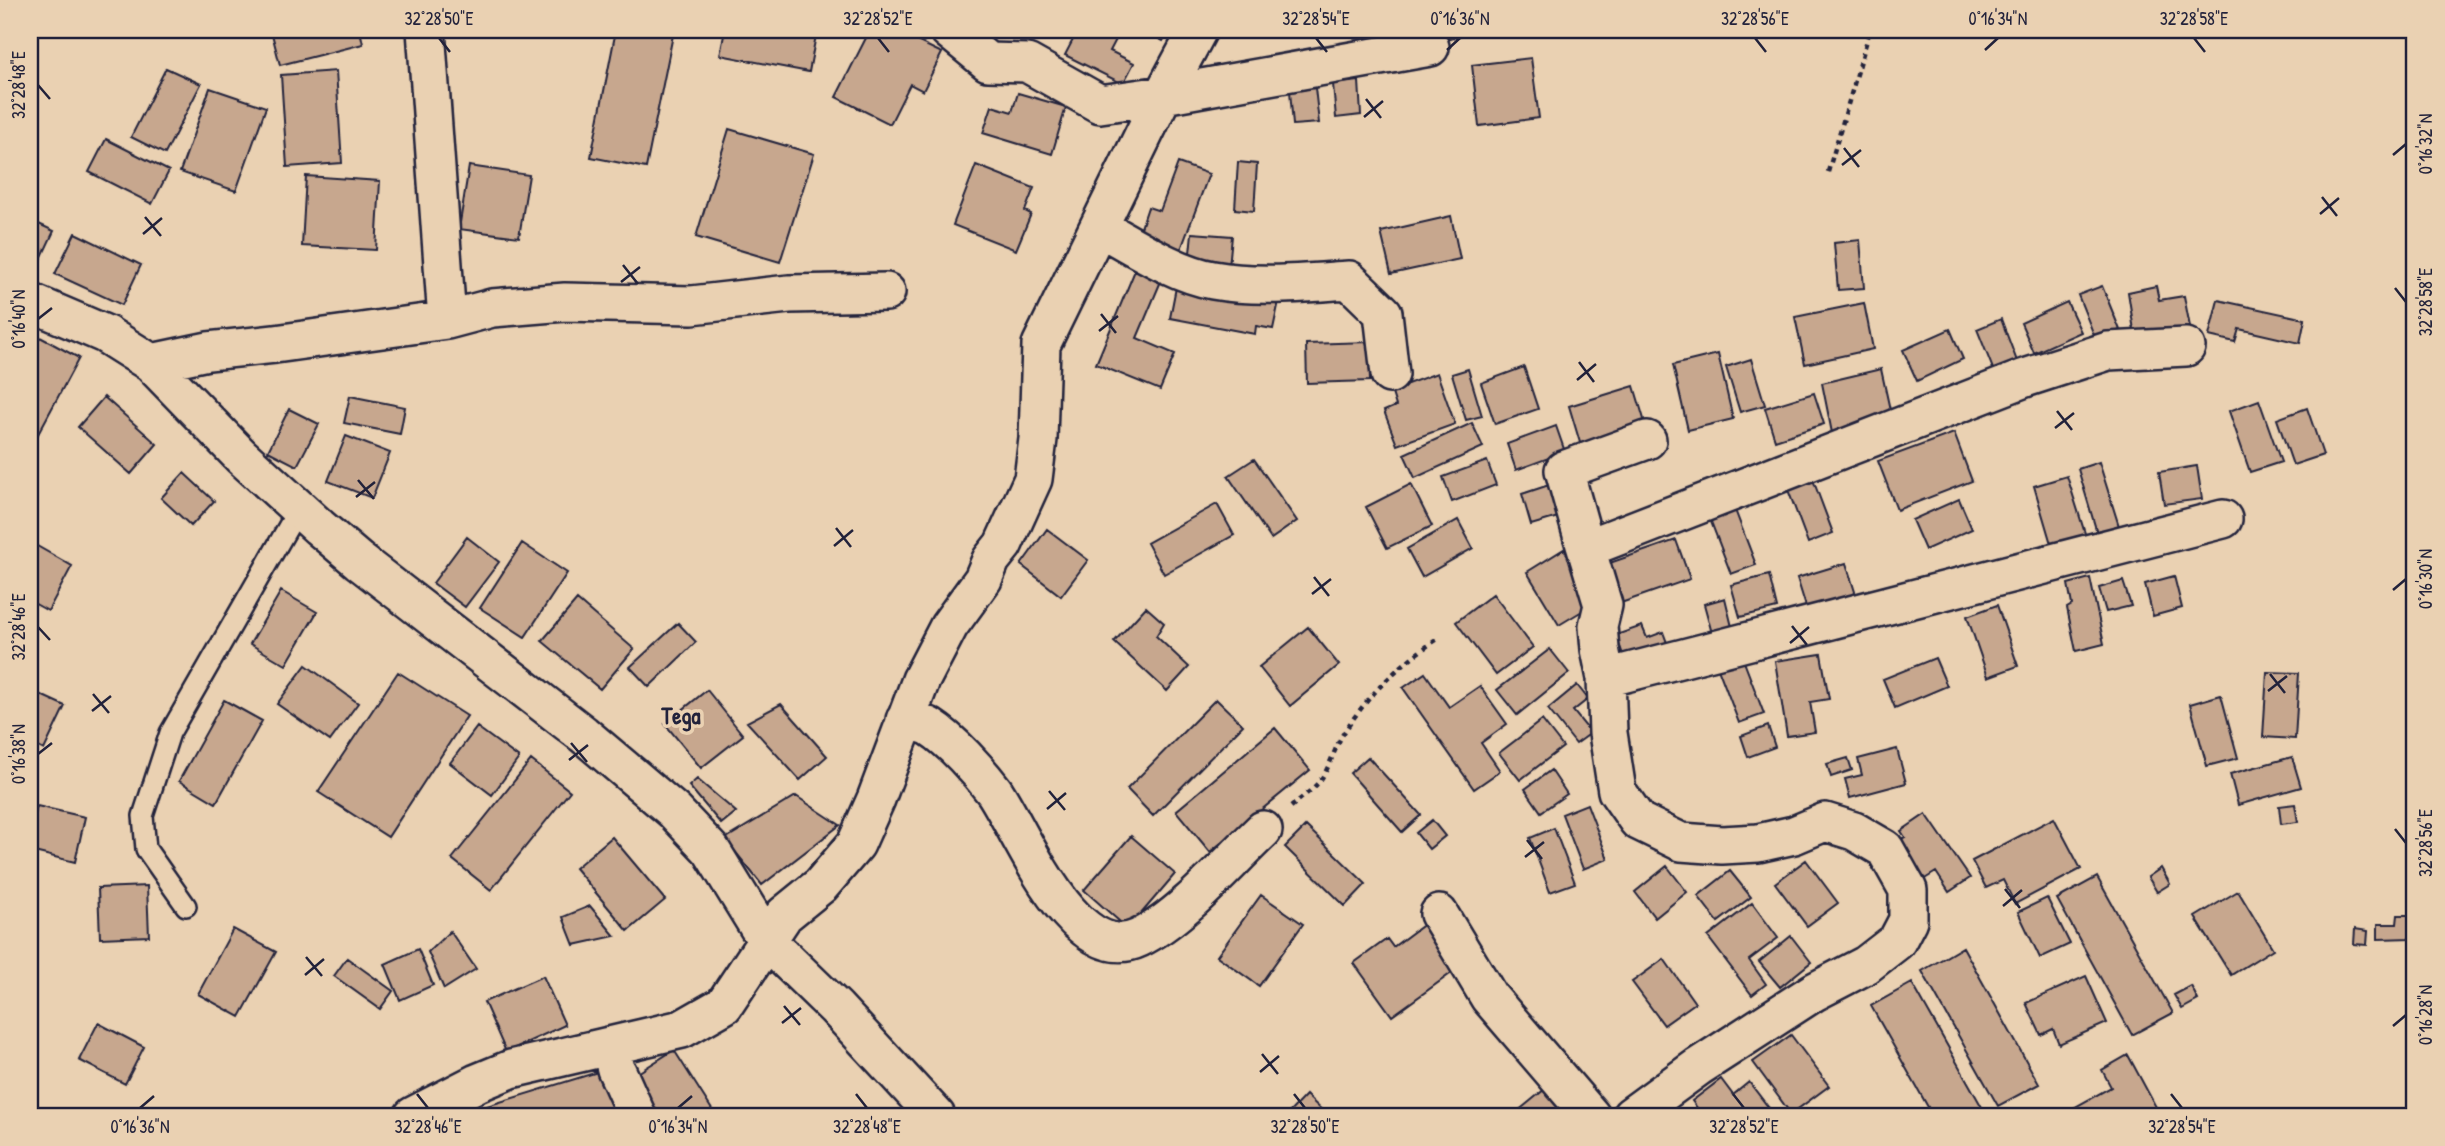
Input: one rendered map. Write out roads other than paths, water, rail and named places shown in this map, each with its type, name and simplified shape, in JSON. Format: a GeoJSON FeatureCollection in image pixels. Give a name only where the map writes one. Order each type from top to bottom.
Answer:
{"type":"FeatureCollection","features":[{"type":"Feature","properties":{"kind":"street"},"geometry":{"type":"LineString","coordinates":[[426,30],[447,320]]}},
{"type":"Feature","properties":{"kind":"street"},"geometry":{"type":"LineString","coordinates":[[949,30],[989,62],[1027,63],[1101,104],[1430,47]]}},
{"type":"Feature","properties":{"kind":"street"},"geometry":{"type":"LineString","coordinates":[[413,1116],[511,1069],[682,1029],[724,1006],[784,915],[821,886],[856,844],[905,720],[949,626],[983,579],[991,560],[1003,545],[1033,479],[1038,439],[1041,345],[1163,95],[1198,30]]}},
{"type":"Feature","properties":{"kind":"street"},"geometry":{"type":"LineString","coordinates":[[1099,227],[1162,262],[1211,280],[1279,284],[1349,280],[1383,313],[1390,374]]}},
{"type":"Feature","properties":{"kind":"street"},"geometry":{"type":"LineString","coordinates":[[151,363],[208,351],[288,343],[447,320],[492,308],[565,302],[692,305],[789,294],[886,292]]}},
{"type":"Feature","properties":{"kind":"street"},"geometry":{"type":"LineString","coordinates":[[30,302],[105,334],[151,363],[241,456],[359,561],[583,734],[674,811],[711,850],[767,941],[836,1008],[936,1116]]}},
{"type":"Feature","properties":{"kind":"street"},"geometry":{"type":"LineString","coordinates":[[1585,545],[1603,542],[2025,378],[2108,351],[2186,347]]}},
{"type":"Feature","properties":{"kind":"street"},"geometry":{"type":"LineString","coordinates":[[1631,1116],[1698,1067],[1814,992],[1866,965],[1897,941],[1908,919],[1908,890],[1885,849],[1854,831],[1825,822],[1794,835],[1758,843],[1722,845],[1681,842],[1638,821],[1617,791],[1608,733],[1606,678],[1598,626],[1603,605],[1564,470],[1647,440]]}},
{"type":"Feature","properties":{"kind":"street"},"geometry":{"type":"LineString","coordinates":[[1606,678],[2224,519]]}},
{"type":"Feature","properties":{"kind":"street"},"geometry":{"type":"LineString","coordinates":[[905,720],[929,727],[977,771],[995,793],[1050,889],[1089,933],[1105,940],[1136,940],[1167,922],[1263,830]]}},
{"type":"Feature","properties":{"kind":"street"},"geometry":{"type":"LineString","coordinates":[[1439,914],[1489,997],[1591,1116]]}},
{"type":"Feature","properties":{"kind":"street"},"geometry":{"type":"LineString","coordinates":[[610,1046],[616,1069],[637,1116]]}},
{"type":"Feature","properties":{"kind":"lane"},"geometry":{"type":"LineString","coordinates":[[186,906],[146,849],[143,816],[170,733],[299,508]]}},
{"type":"Feature","properties":{"kind":"district","name":"Tega"},"geometry":{"type":"Point","coordinates":[681,716]}}]}
